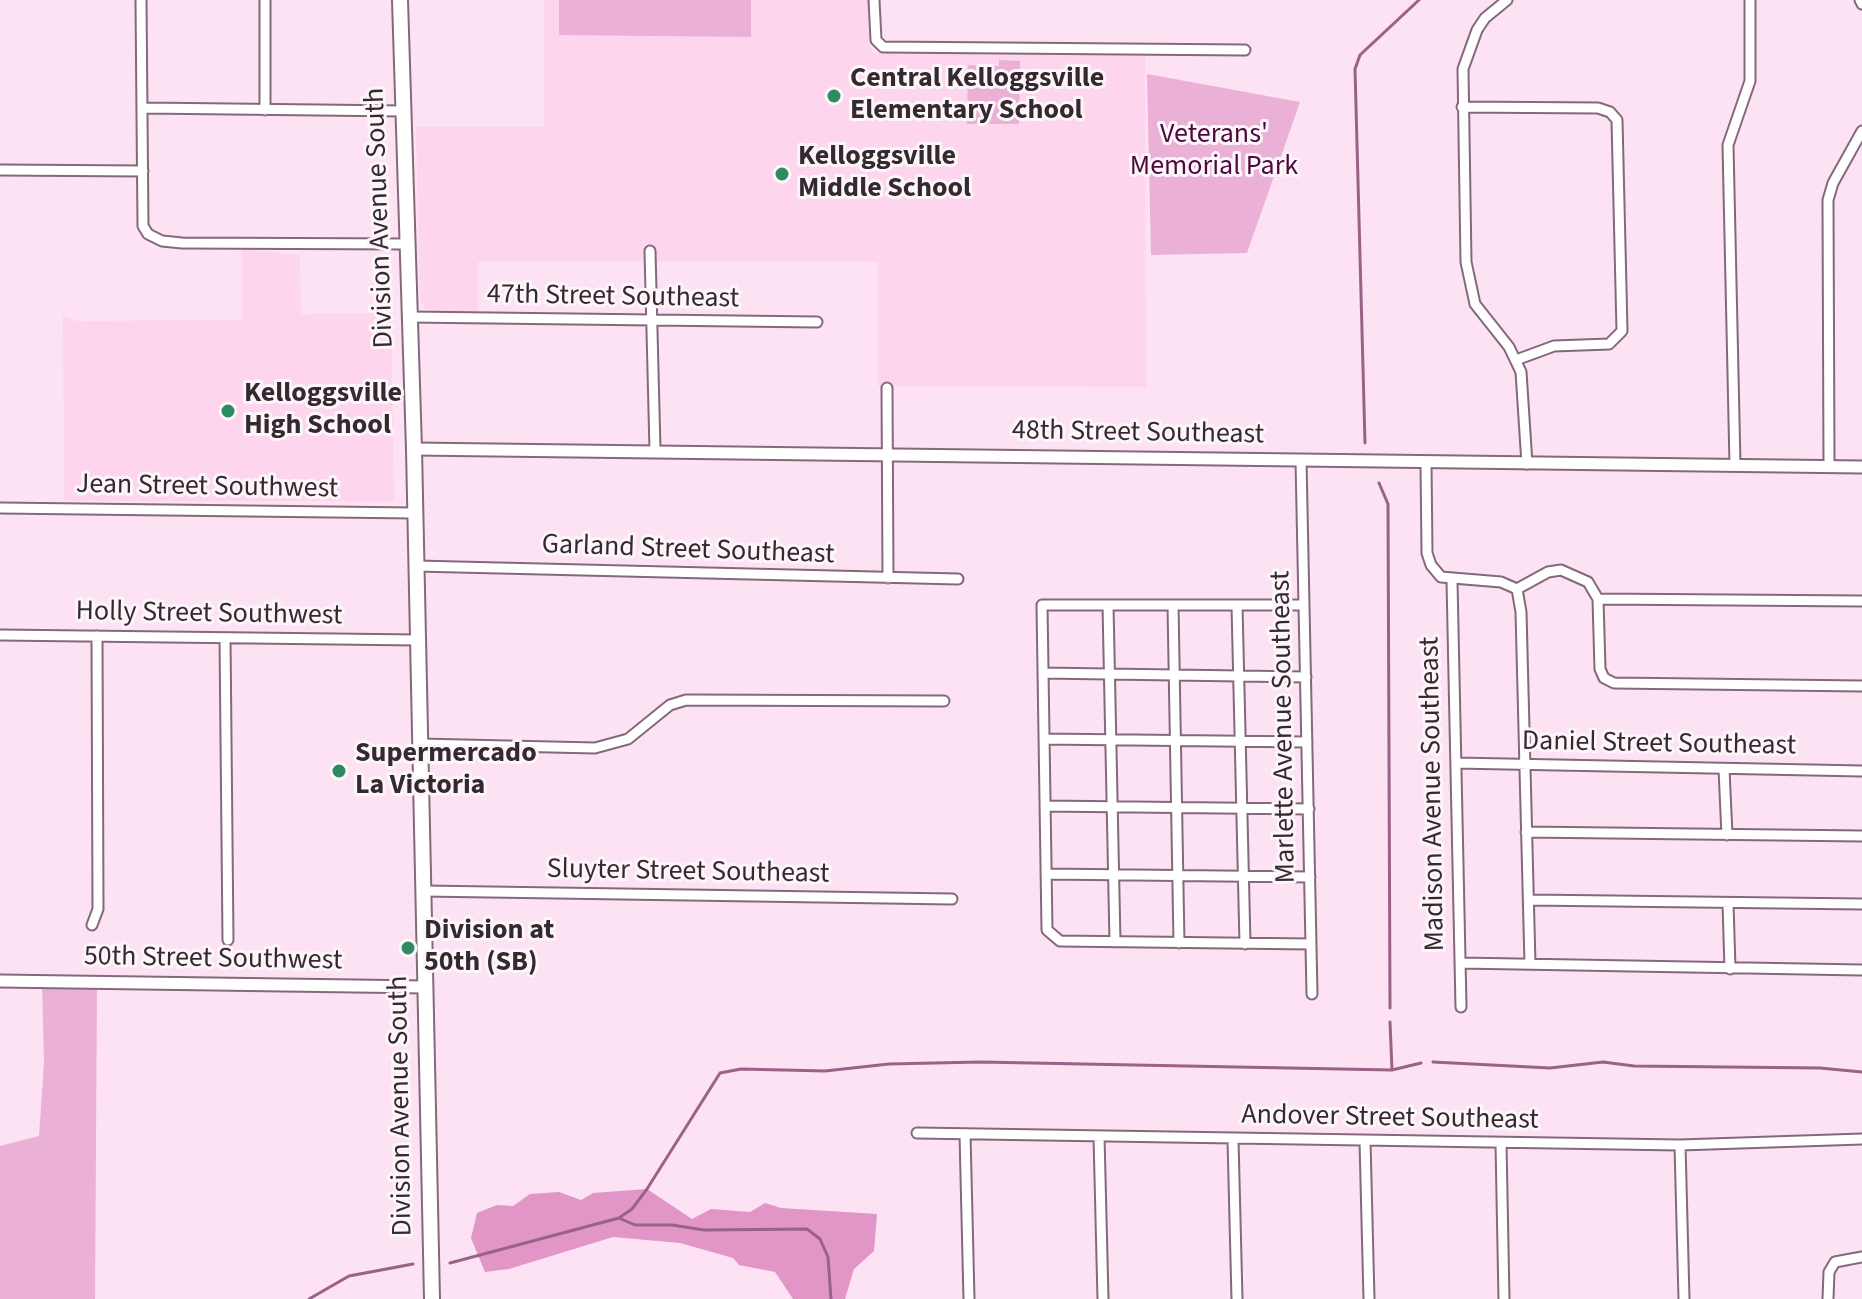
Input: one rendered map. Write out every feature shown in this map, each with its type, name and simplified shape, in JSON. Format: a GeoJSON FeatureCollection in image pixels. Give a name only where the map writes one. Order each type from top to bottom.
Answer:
{"type":"FeatureCollection","features":[{"type":"Feature","properties":{"kind":"main road","name":"Division Avenue South"},"geometry":{"type":"LineString","coordinates":[[400,0],[414,449],[432,1299]]}},
{"type":"Feature","properties":{"kind":"street"},"geometry":{"type":"LineString","coordinates":[[141,0],[143,226],[148,234],[162,241],[182,243],[407,244]]}},
{"type":"Feature","properties":{"kind":"street"},"geometry":{"type":"LineString","coordinates":[[265,0],[265,110]]}},
{"type":"Feature","properties":{"kind":"street"},"geometry":{"type":"LineString","coordinates":[[874,0],[879,45],[1245,50]]}},
{"type":"Feature","properties":{"kind":"street"},"geometry":{"type":"LineString","coordinates":[[1507,0],[1485,18],[1471,41],[1463,69],[1469,285],[1481,315],[1501,335],[1516,360],[1525,391],[1527,464]]}},
{"type":"Feature","properties":{"kind":"street"},"geometry":{"type":"LineString","coordinates":[[1735,465],[1728,145],[1750,81],[1750,0]]}},
{"type":"Feature","properties":{"kind":"street"},"geometry":{"type":"LineString","coordinates":[[1462,107],[1590,107],[1610,112],[1618,124],[1622,331],[1609,344],[1554,346],[1516,360]]}},
{"type":"Feature","properties":{"kind":"street"},"geometry":{"type":"LineString","coordinates":[[144,108],[404,111]]}},
{"type":"Feature","properties":{"kind":"street"},"geometry":{"type":"LineString","coordinates":[[1829,466],[1828,200],[1833,183],[1862,131]]}},
{"type":"Feature","properties":{"kind":"street"},"geometry":{"type":"LineString","coordinates":[[0,170],[143,171]]}},
{"type":"Feature","properties":{"kind":"street"},"geometry":{"type":"LineString","coordinates":[[650,251],[655,450]]}},
{"type":"Feature","properties":{"kind":"street","name":"47th Street Southeast"},"geometry":{"type":"LineString","coordinates":[[409,317],[817,322]]}},
{"type":"Feature","properties":{"kind":"street"},"geometry":{"type":"LineString","coordinates":[[887,388],[888,578]]}},
{"type":"Feature","properties":{"kind":"street","name":"48th Street Southeast"},"geometry":{"type":"LineString","coordinates":[[414,449],[1862,467]]}},
{"type":"Feature","properties":{"kind":"street","name":"Marlette Avenue Southeast"},"geometry":{"type":"LineString","coordinates":[[1301,460],[1312,994]]}},
{"type":"Feature","properties":{"kind":"street"},"geometry":{"type":"LineString","coordinates":[[1426,463],[1427,553],[1435,572],[1452,581],[1501,582],[1517,589]]}},
{"type":"Feature","properties":{"kind":"street","name":"Jean Street Southwest"},"geometry":{"type":"LineString","coordinates":[[0,508],[414,513]]}},
{"type":"Feature","properties":{"kind":"street","name":"Garland Street Southeast"},"geometry":{"type":"LineString","coordinates":[[416,566],[958,579]]}},
{"type":"Feature","properties":{"kind":"street"},"geometry":{"type":"LineString","coordinates":[[1517,589],[1548,572],[1561,570],[1574,573],[1588,582],[1598,599],[1600,669],[1604,678],[1614,683],[1862,686]]}},
{"type":"Feature","properties":{"kind":"street","name":"Madison Avenue Southeast"},"geometry":{"type":"LineString","coordinates":[[1452,581],[1461,1007]]}},
{"type":"Feature","properties":{"kind":"street"},"geometry":{"type":"LineString","coordinates":[[1517,589],[1521,612],[1530,964]]}},
{"type":"Feature","properties":{"kind":"street"},"geometry":{"type":"LineString","coordinates":[[1598,599],[1862,601]]}},
{"type":"Feature","properties":{"kind":"street"},"geometry":{"type":"LineString","coordinates":[[1304,605],[1042,605],[1047,930],[1060,941],[1311,944]]}},
{"type":"Feature","properties":{"kind":"street"},"geometry":{"type":"LineString","coordinates":[[1108,605],[1115,942]]}},
{"type":"Feature","properties":{"kind":"street"},"geometry":{"type":"LineString","coordinates":[[1173,605],[1179,943]]}},
{"type":"Feature","properties":{"kind":"street"},"geometry":{"type":"LineString","coordinates":[[1237,605],[1245,944]]}},
{"type":"Feature","properties":{"kind":"street","name":"Holly Street Southwest"},"geometry":{"type":"LineString","coordinates":[[0,635],[418,640]]}},
{"type":"Feature","properties":{"kind":"street"},"geometry":{"type":"LineString","coordinates":[[92,925],[98,909],[97,636]]}},
{"type":"Feature","properties":{"kind":"street"},"geometry":{"type":"LineString","coordinates":[[225,638],[228,940]]}},
{"type":"Feature","properties":{"kind":"street"},"geometry":{"type":"LineString","coordinates":[[1043,673],[1306,677]]}},
{"type":"Feature","properties":{"kind":"street"},"geometry":{"type":"LineString","coordinates":[[420,744],[605,746],[628,739],[670,705],[686,700],[944,701]]}},
{"type":"Feature","properties":{"kind":"street"},"geometry":{"type":"LineString","coordinates":[[1044,739],[1307,742]]}},
{"type":"Feature","properties":{"kind":"street","name":"Daniel Street Southeast"},"geometry":{"type":"LineString","coordinates":[[1456,763],[1862,771]]}},
{"type":"Feature","properties":{"kind":"street"},"geometry":{"type":"LineString","coordinates":[[1724,769],[1727,835]]}},
{"type":"Feature","properties":{"kind":"street"},"geometry":{"type":"LineString","coordinates":[[1045,806],[1309,809]]}},
{"type":"Feature","properties":{"kind":"street"},"geometry":{"type":"LineString","coordinates":[[1526,832],[1862,836]]}},
{"type":"Feature","properties":{"kind":"street"},"geometry":{"type":"LineString","coordinates":[[1046,874],[1310,877]]}},
{"type":"Feature","properties":{"kind":"street","name":"Sluyter Street Southeast"},"geometry":{"type":"LineString","coordinates":[[424,891],[952,899]]}},
{"type":"Feature","properties":{"kind":"street"},"geometry":{"type":"LineString","coordinates":[[1529,900],[1862,904]]}},
{"type":"Feature","properties":{"kind":"street"},"geometry":{"type":"LineString","coordinates":[[1728,903],[1730,969]]}},
{"type":"Feature","properties":{"kind":"street"},"geometry":{"type":"LineString","coordinates":[[1460,963],[1862,970]]}},
{"type":"Feature","properties":{"kind":"street","name":"50th Street Southwest"},"geometry":{"type":"LineString","coordinates":[[0,981],[426,987]]}},
{"type":"Feature","properties":{"kind":"street","name":"Andover Street Southeast"},"geometry":{"type":"LineString","coordinates":[[917,1133],[1680,1145],[1862,1139]]}},
{"type":"Feature","properties":{"kind":"street"},"geometry":{"type":"LineString","coordinates":[[965,1134],[969,1299]]}},
{"type":"Feature","properties":{"kind":"street"},"geometry":{"type":"LineString","coordinates":[[1099,1136],[1103,1299]]}},
{"type":"Feature","properties":{"kind":"street"},"geometry":{"type":"LineString","coordinates":[[1233,1140],[1237,1299]]}},
{"type":"Feature","properties":{"kind":"street"},"geometry":{"type":"LineString","coordinates":[[1365,1141],[1369,1299]]}},
{"type":"Feature","properties":{"kind":"street"},"geometry":{"type":"LineString","coordinates":[[1501,1143],[1504,1299]]}},
{"type":"Feature","properties":{"kind":"street"},"geometry":{"type":"LineString","coordinates":[[1680,1145],[1684,1299]]}},
{"type":"Feature","properties":{"kind":"street"},"geometry":{"type":"LineString","coordinates":[[1828,1299],[1829,1272],[1835,1262],[1862,1257]]}},
{"type":"Feature","properties":{"kind":"shaded area","name":"Kelloggsville Middle School"},"geometry":{"type":"Polygon","coordinates":[[[544,0],[869,0],[871,52],[1145,53],[1146,387],[878,386],[878,262],[478,262],[478,312],[433,312],[425,308],[420,302],[416,127],[544,127],[544,0]]]}},
{"type":"Feature","properties":{"kind":"shaded area","name":"Kelloggsville High School"},"geometry":{"type":"Polygon","coordinates":[[[242,249],[300,255],[301,314],[391,313],[394,501],[64,501],[63,315],[76,321],[242,320],[242,249]]]}},
{"type":"Feature","properties":{"kind":"shaded area"},"geometry":{"type":"Polygon","coordinates":[[[647,1189],[692,1219],[711,1209],[750,1212],[765,1203],[781,1208],[877,1214],[874,1251],[854,1269],[845,1299],[793,1299],[775,1272],[739,1265],[733,1258],[680,1243],[613,1237],[509,1269],[485,1272],[471,1238],[477,1213],[497,1205],[513,1206],[530,1194],[559,1192],[581,1200],[593,1193],[647,1189]]]}},
{"type":"Feature","properties":{"kind":"green space"},"geometry":{"type":"Polygon","coordinates":[[[559,0],[751,0],[751,37],[559,35],[559,0]]]}},
{"type":"Feature","properties":{"kind":"green space"},"geometry":{"type":"Polygon","coordinates":[[[999,60],[1020,61],[1019,124],[967,124],[968,65],[999,66],[999,60]]]}},
{"type":"Feature","properties":{"kind":"green space","name":"Veterans' Memorial Park"},"geometry":{"type":"Polygon","coordinates":[[[1147,74],[1300,102],[1247,253],[1151,255],[1147,74]]]}},
{"type":"Feature","properties":{"kind":"green space"},"geometry":{"type":"Polygon","coordinates":[[[42,982],[97,983],[95,1299],[0,1299],[0,1146],[39,1136],[44,1063],[42,982]]]}},
{"type":"Feature","properties":{"kind":"waterway"},"geometry":{"type":"LineString","coordinates":[[1365,443],[1355,69],[1360,55],[1419,0]]}},
{"type":"Feature","properties":{"kind":"waterway"},"geometry":{"type":"LineString","coordinates":[[1379,483],[1388,504],[1390,1008]]}},
{"type":"Feature","properties":{"kind":"waterway"},"geometry":{"type":"LineString","coordinates":[[1390,1022],[1392,1070]]}},
{"type":"Feature","properties":{"kind":"waterway"},"geometry":{"type":"LineString","coordinates":[[450,1263],[619,1218],[632,1209],[720,1073],[741,1069],[825,1071],[889,1064],[980,1062],[1392,1070],[1421,1063]]}},
{"type":"Feature","properties":{"kind":"waterway"},"geometry":{"type":"LineString","coordinates":[[1433,1062],[1550,1068],[1603,1062],[1634,1066],[1820,1068],[1862,1072]]}},
{"type":"Feature","properties":{"kind":"waterway"},"geometry":{"type":"LineString","coordinates":[[619,1218],[635,1225],[672,1225],[704,1230],[807,1229],[820,1239],[828,1257],[831,1299]]}},
{"type":"Feature","properties":{"kind":"waterway"},"geometry":{"type":"LineString","coordinates":[[309,1299],[349,1276],[413,1264]]}},
{"type":"Feature","properties":{"kind":"place","name":"Central Kelloggsville Elementary School"},"geometry":{"type":"Point","coordinates":[834,96]}},
{"type":"Feature","properties":{"kind":"place","name":"Kelloggsville Middle School"},"geometry":{"type":"Point","coordinates":[782,174]}},
{"type":"Feature","properties":{"kind":"place","name":"Kelloggsville High School"},"geometry":{"type":"Point","coordinates":[228,411]}},
{"type":"Feature","properties":{"kind":"place","name":"Supermercado La Victoria"},"geometry":{"type":"Point","coordinates":[339,771]}},
{"type":"Feature","properties":{"kind":"place","name":"Division at 50th (SB)"},"geometry":{"type":"Point","coordinates":[408,948]}}]}
